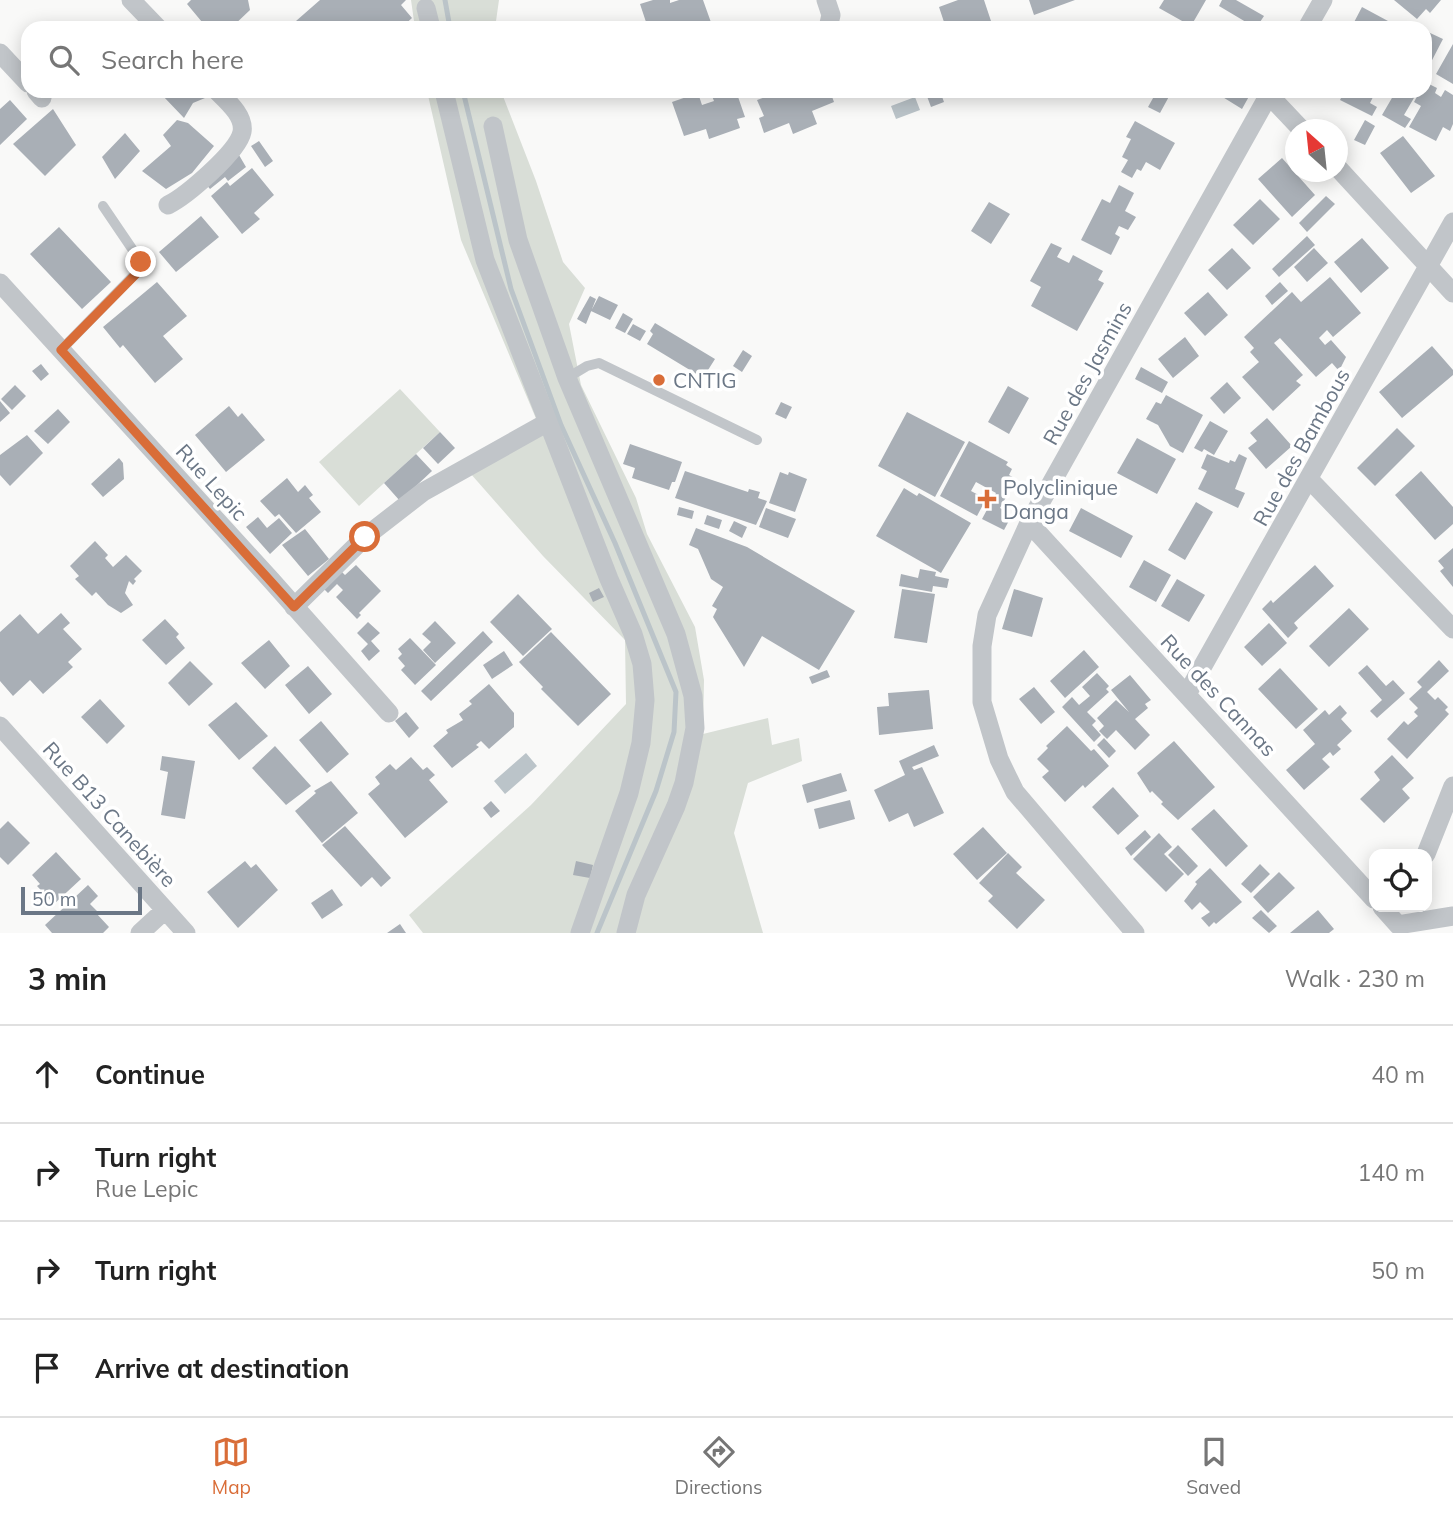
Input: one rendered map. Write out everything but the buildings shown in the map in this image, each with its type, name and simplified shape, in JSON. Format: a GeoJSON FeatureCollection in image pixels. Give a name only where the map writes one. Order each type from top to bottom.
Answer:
{"type":"FeatureCollection","features":[{"type":"Feature","properties":{"kind":"street"},"geometry":{"type":"LineString","coordinates":[[131,0],[151,21]]}},
{"type":"Feature","properties":{"kind":"street"},"geometry":{"type":"LineString","coordinates":[[826,0],[831,15],[830,21]]}},
{"type":"Feature","properties":{"kind":"street"},"geometry":{"type":"LineString","coordinates":[[1311,21],[1324,0]]}},
{"type":"Feature","properties":{"kind":"street"},"geometry":{"type":"LineString","coordinates":[[426,8],[429,21]]}},
{"type":"Feature","properties":{"kind":"street"},"geometry":{"type":"LineString","coordinates":[[0,53],[21,76]]}},
{"type":"Feature","properties":{"kind":"street"},"geometry":{"type":"LineString","coordinates":[[168,205],[187,194],[237,142],[242,131],[240,121],[234,108],[224,98]]}},
{"type":"Feature","properties":{"kind":"street"},"geometry":{"type":"LineString","coordinates":[[446,98],[485,260],[609,579],[634,634],[642,664],[645,700],[640,743],[629,793],[580,933]]}},
{"type":"Feature","properties":{"kind":"street","name":"Rue des Jasmins"},"geometry":{"type":"LineString","coordinates":[[1135,933],[1015,792],[1006,776],[988,729],[982,702],[982,646],[987,615],[1029,523],[1267,98]]}},
{"type":"Feature","properties":{"kind":"street"},"geometry":{"type":"LineString","coordinates":[[1274,98],[1292,119]]}},
{"type":"Feature","properties":{"kind":"street"},"geometry":{"type":"LineString","coordinates":[[493,126],[518,240],[567,378],[676,634],[693,696],[695,728],[684,783],[677,806],[636,895],[626,933]]}},
{"type":"Feature","properties":{"kind":"street"},"geometry":{"type":"LineString","coordinates":[[1348,179],[1453,292]]}},
{"type":"Feature","properties":{"kind":"street","name":"Rue des Bambous"},"geometry":{"type":"LineString","coordinates":[[1187,694],[1453,222]]}},
{"type":"Feature","properties":{"kind":"street","name":"Rue Lepic"},"geometry":{"type":"LineString","coordinates":[[0,283],[389,713]]}},
{"type":"Feature","properties":{"kind":"street"},"geometry":{"type":"LineString","coordinates":[[294,607],[365,537],[423,492],[548,422]]}},
{"type":"Feature","properties":{"kind":"street"},"geometry":{"type":"LineString","coordinates":[[1309,479],[1453,629]]}},
{"type":"Feature","properties":{"kind":"street","name":"Rue des Cannas"},"geometry":{"type":"LineString","coordinates":[[1029,523],[1369,894]]}},
{"type":"Feature","properties":{"kind":"street","name":"Rue B13 Canebière"},"geometry":{"type":"LineString","coordinates":[[0,726],[186,933]]}},
{"type":"Feature","properties":{"kind":"street"},"geometry":{"type":"LineString","coordinates":[[1428,849],[1453,786]]}},
{"type":"Feature","properties":{"kind":"street"},"geometry":{"type":"LineString","coordinates":[[140,933],[165,910]]}},
{"type":"Feature","properties":{"kind":"street"},"geometry":{"type":"LineString","coordinates":[[1400,921],[1453,916]]}},
{"type":"Feature","properties":{"kind":"lane"},"geometry":{"type":"LineString","coordinates":[[61,350],[141,268],[141,262],[103,206]]}},
{"type":"Feature","properties":{"kind":"lane"},"geometry":{"type":"LineString","coordinates":[[567,378],[587,366],[599,363],[757,440]]}},
{"type":"Feature","properties":{"kind":"shaded area"},"geometry":{"type":"Polygon","coordinates":[[[411,0],[499,0],[496,21],[414,21],[411,0]]]}},
{"type":"Feature","properties":{"kind":"shaded area"},"geometry":{"type":"Polygon","coordinates":[[[429,98],[504,98],[536,181],[563,262],[585,288],[569,324],[581,385],[636,498],[647,534],[695,627],[704,680],[703,734],[768,718],[772,745],[799,738],[802,761],[748,783],[734,833],[763,933],[423,933],[409,915],[531,805],[626,704],[625,640],[543,556],[463,465],[537,421],[461,240],[429,98]]]}},
{"type":"Feature","properties":{"kind":"shaded area"},"geometry":{"type":"Polygon","coordinates":[[[915,98],[920,110],[896,119],[891,106],[915,98]]]}},
{"type":"Feature","properties":{"kind":"shaded area"},"geometry":{"type":"Polygon","coordinates":[[[400,389],[440,432],[359,506],[319,462],[400,389]]]}},
{"type":"Feature","properties":{"kind":"shaded area"},"geometry":{"type":"Polygon","coordinates":[[[526,753],[537,766],[505,794],[494,781],[526,753]]]}},
{"type":"Feature","properties":{"kind":"waterway"},"geometry":{"type":"LineString","coordinates":[[445,0],[449,21]]}},
{"type":"Feature","properties":{"kind":"waterway"},"geometry":{"type":"LineString","coordinates":[[465,98],[511,289],[561,425],[615,543],[676,692],[674,732],[656,791],[597,933]]}},
{"type":"Feature","properties":{"kind":"place","name":"CNTIG"},"geometry":{"type":"Point","coordinates":[659,380]}},
{"type":"Feature","properties":{"kind":"place","name":"Polyclinique Danga"},"geometry":{"type":"Point","coordinates":[987,499]}},
{"type":"Feature","properties":{"kind":"route"},"geometry":{"type":"LineString","coordinates":[[141,262],[137,273],[61,350],[294,607],[365,537]]}}]}
